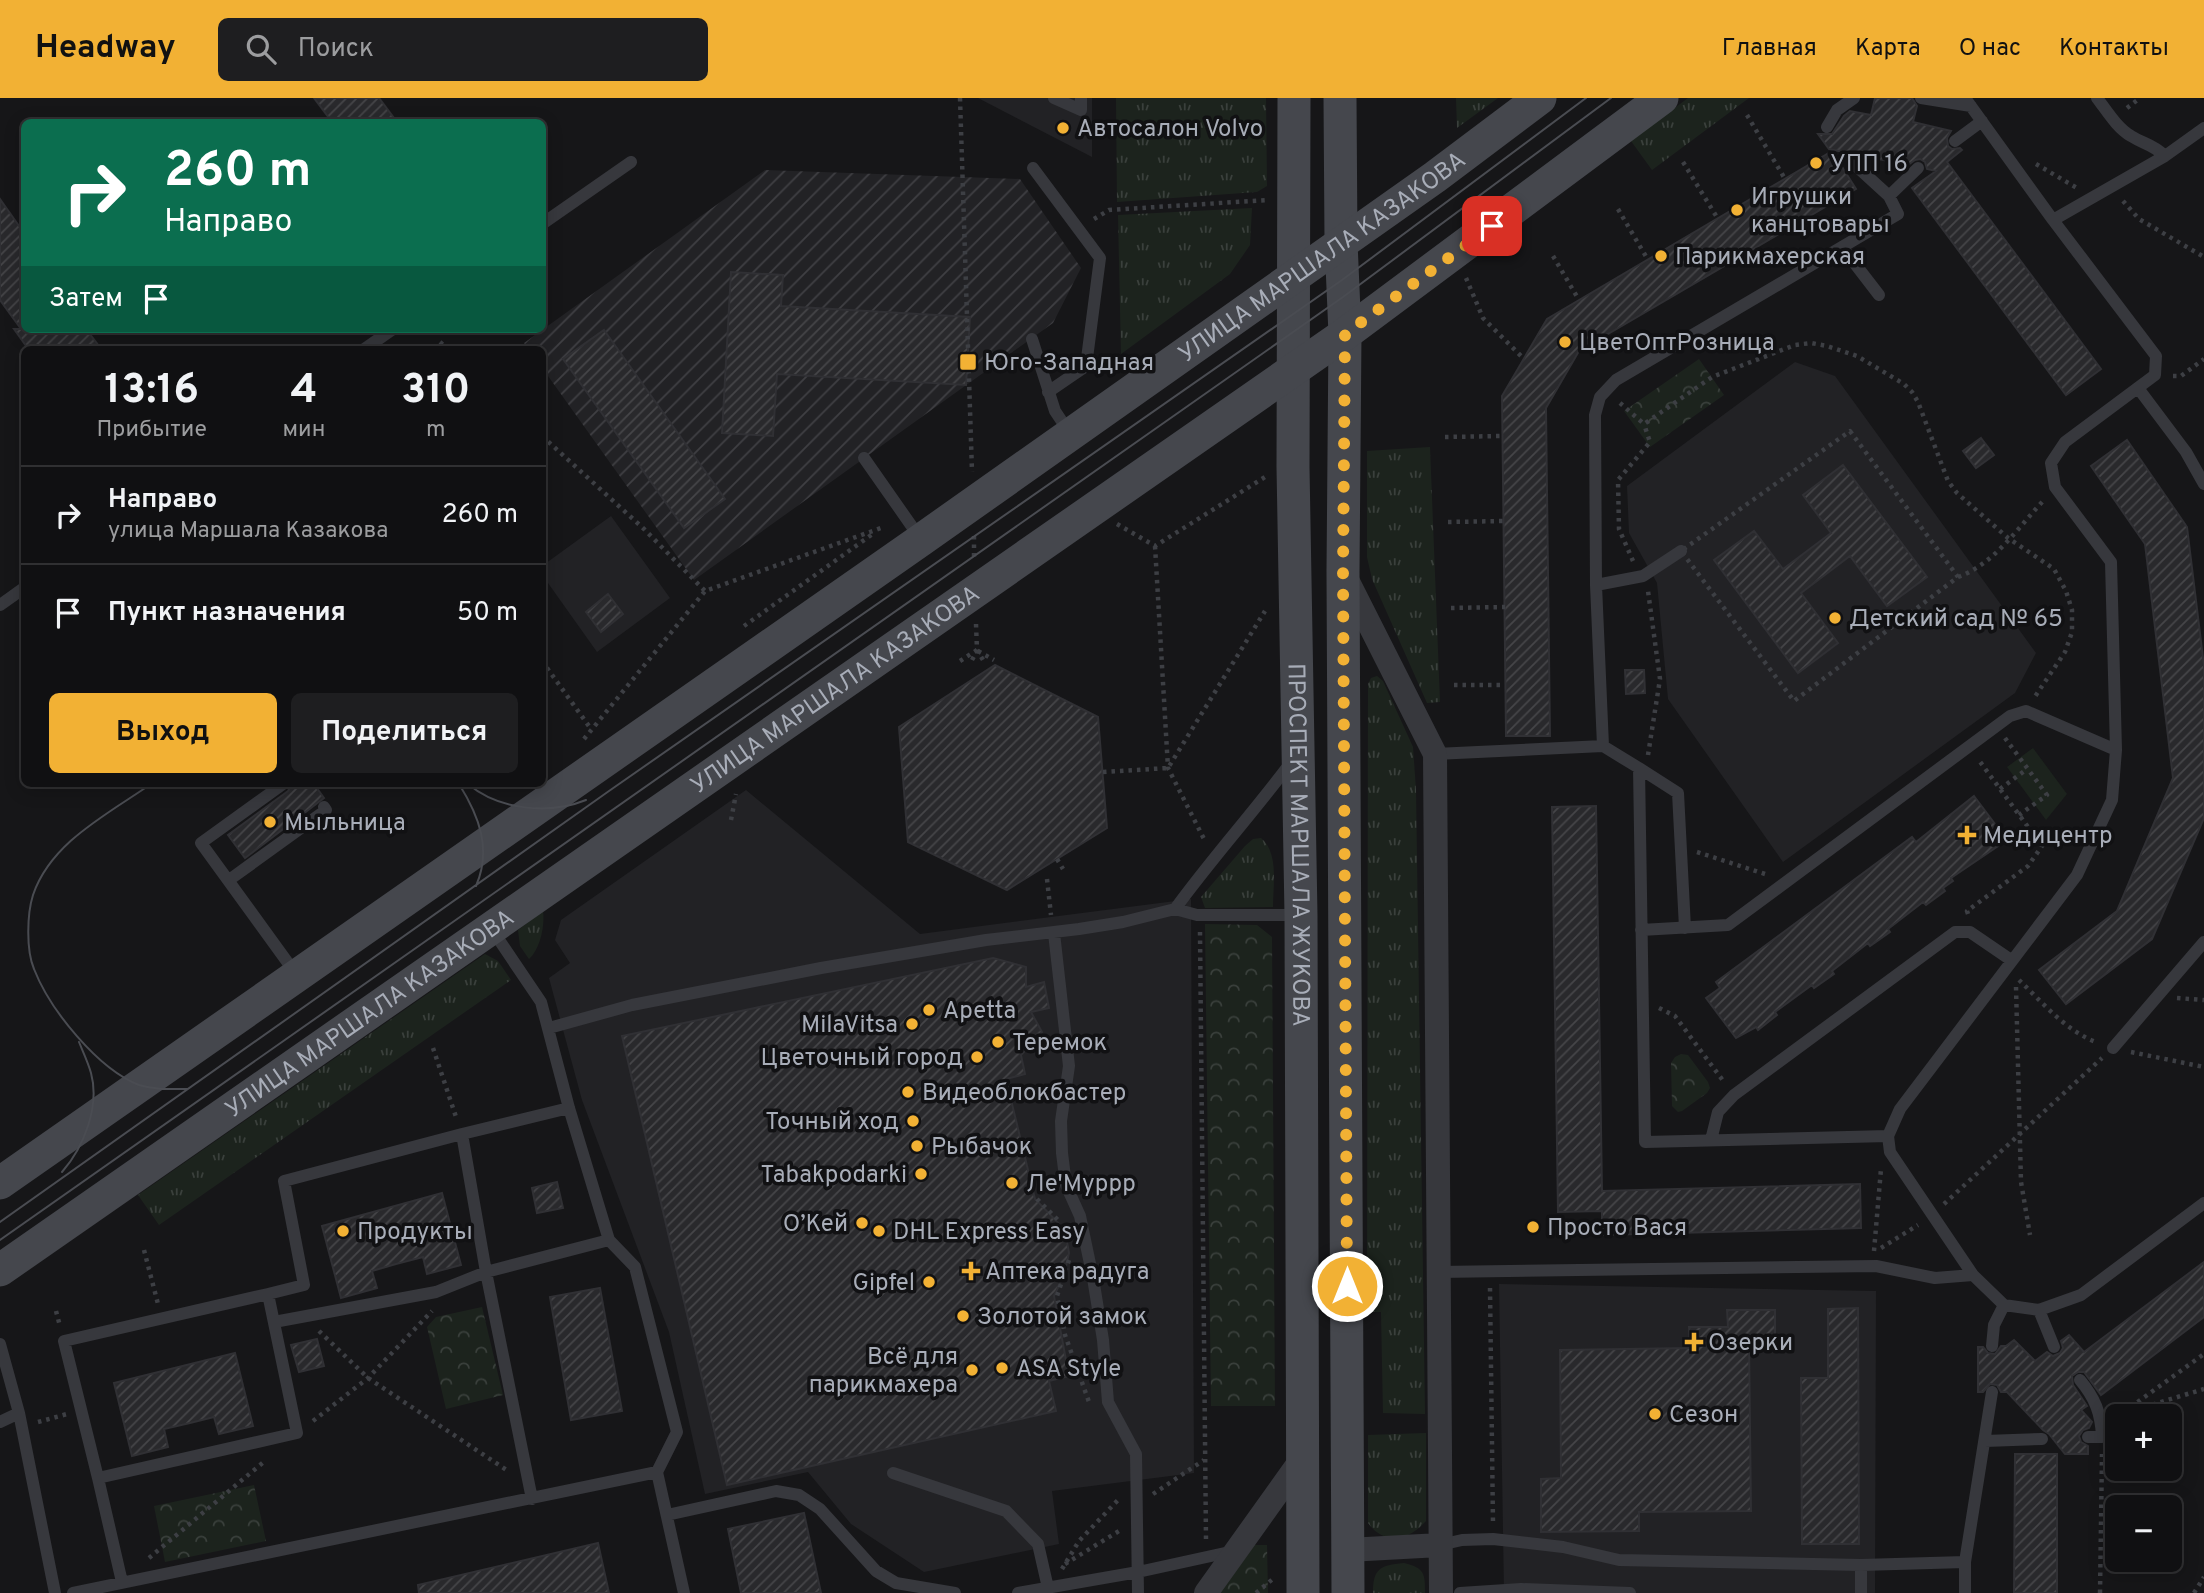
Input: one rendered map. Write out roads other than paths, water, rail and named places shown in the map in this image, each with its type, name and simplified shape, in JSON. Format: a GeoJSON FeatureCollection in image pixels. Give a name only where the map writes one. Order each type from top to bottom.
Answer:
{"type":"FeatureCollection","features":[{"type":"Feature","properties":{"kind":"main road","name":"ПРОСПЕКТ МАРШАЛА ЖУКОВА"},"geometry":{"type":"LineString","coordinates":[[1294,98],[1293,467],[1301,915],[1303,1593]]}},
{"type":"Feature","properties":{"kind":"main road","name":"ПРОСПЕКТ МАРШАЛА ЖУКОВА"},"geometry":{"type":"LineString","coordinates":[[1340,98],[1345,334],[1343,572],[1348,1593]]}},
{"type":"Feature","properties":{"kind":"main road","name":"УЛИЦА МАРШАЛА КАЗАКОВА"},"geometry":{"type":"LineString","coordinates":[[0,1183],[921,540],[1435,177],[1540,98]]}},
{"type":"Feature","properties":{"kind":"main road","name":"УЛИЦА МАРШАЛА КАЗАКОВА"},"geometry":{"type":"LineString","coordinates":[[0,1270],[1345,334],[1662,98]]}},
{"type":"Feature","properties":{"kind":"street"},"geometry":{"type":"LineString","coordinates":[[1343,572],[1435,754],[1441,1593]]}},
{"type":"Feature","properties":{"kind":"street"},"geometry":{"type":"LineString","coordinates":[[1206,1593],[1301,1460]]}},
{"type":"Feature","properties":{"kind":"street"},"geometry":{"type":"LineString","coordinates":[[1348,1550],[1440,1545]]}},
{"type":"Feature","properties":{"kind":"lane"},"geometry":{"type":"LineString","coordinates":[[1054,98],[1081,110],[1081,98]]}},
{"type":"Feature","properties":{"kind":"lane"},"geometry":{"type":"LineString","coordinates":[[1827,127],[1837,110],[1854,98]]}},
{"type":"Feature","properties":{"kind":"lane"},"geometry":{"type":"LineString","coordinates":[[1921,98],[1968,102],[2156,356],[2155,375],[2065,442],[2051,463],[2055,487],[2111,562],[2116,750],[2112,800],[2077,876],[1900,1109],[1888,1136],[1890,1152],[1973,1275],[2004,1305],[2039,1310],[2081,1295],[2204,1203]]}},
{"type":"Feature","properties":{"kind":"lane"},"geometry":{"type":"LineString","coordinates":[[2097,98],[2131,136],[2154,145],[2165,156]]}},
{"type":"Feature","properties":{"kind":"lane"},"geometry":{"type":"LineString","coordinates":[[1955,141],[1982,121]]}},
{"type":"Feature","properties":{"kind":"lane"},"geometry":{"type":"LineString","coordinates":[[2053,220],[2165,156],[2204,128]]}},
{"type":"Feature","properties":{"kind":"lane"},"geometry":{"type":"LineString","coordinates":[[546,221],[631,162]]}},
{"type":"Feature","properties":{"kind":"lane"},"geometry":{"type":"LineString","coordinates":[[1603,746],[1596,585],[1595,415],[1600,397],[1616,380],[1898,214],[1889,196],[1854,164]]}},
{"type":"Feature","properties":{"kind":"lane"},"geometry":{"type":"LineString","coordinates":[[1033,168],[1100,258],[1086,366],[1048,392]]}},
{"type":"Feature","properties":{"kind":"lane"},"geometry":{"type":"LineString","coordinates":[[1889,196],[1918,168]]}},
{"type":"Feature","properties":{"kind":"lane"},"geometry":{"type":"LineString","coordinates":[[1842,247],[1879,295]]}},
{"type":"Feature","properties":{"kind":"lane"},"geometry":{"type":"LineString","coordinates":[[369,346],[387,333]]}},
{"type":"Feature","properties":{"kind":"lane"},"geometry":{"type":"LineString","coordinates":[[1032,339],[1055,411],[1070,433]]}},
{"type":"Feature","properties":{"kind":"lane"},"geometry":{"type":"LineString","coordinates":[[2138,388],[2186,452],[2204,484]]}},
{"type":"Feature","properties":{"kind":"lane"},"geometry":{"type":"LineString","coordinates":[[864,458],[921,540]]}},
{"type":"Feature","properties":{"kind":"lane"},"geometry":{"type":"LineString","coordinates":[[1596,585],[1643,576],[1681,551]]}},
{"type":"Feature","properties":{"kind":"lane"},"geometry":{"type":"LineString","coordinates":[[0,605],[21,589]]}},
{"type":"Feature","properties":{"kind":"lane"},"geometry":{"type":"LineString","coordinates":[[1641,930],[1728,925],[2010,716],[2026,711],[2116,750]]}},
{"type":"Feature","properties":{"kind":"lane"},"geometry":{"type":"LineString","coordinates":[[1435,754],[1603,746],[1678,793],[1685,928]]}},
{"type":"Feature","properties":{"kind":"lane"},"geometry":{"type":"LineString","coordinates":[[1175,909],[1200,874],[1255,811],[1298,752]]}},
{"type":"Feature","properties":{"kind":"lane"},"geometry":{"type":"LineString","coordinates":[[1639,768],[1645,1142],[1888,1136]]}},
{"type":"Feature","properties":{"kind":"lane"},"geometry":{"type":"LineString","coordinates":[[281,787],[201,843],[297,975]]}},
{"type":"Feature","properties":{"kind":"lane"},"geometry":{"type":"LineString","coordinates":[[229,880],[275,844],[326,810],[324,807]]}},
{"type":"Feature","properties":{"kind":"lane"},"geometry":{"type":"LineString","coordinates":[[549,1028],[632,1005],[821,968],[986,940],[1123,922],[1175,909],[1198,915],[1301,915]]}},
{"type":"Feature","properties":{"kind":"lane"},"geometry":{"type":"LineString","coordinates":[[490,928],[541,1002],[569,1108],[609,1240],[635,1267],[677,1432],[657,1472],[684,1593]]}},
{"type":"Feature","properties":{"kind":"lane"},"geometry":{"type":"LineString","coordinates":[[1711,1140],[1718,1112],[1734,1095],[1955,932],[1970,932],[2011,960]]}},
{"type":"Feature","properties":{"kind":"lane"},"geometry":{"type":"LineString","coordinates":[[1054,933],[1069,1066],[1061,1121],[1066,1185],[1080,1216],[1093,1278],[1103,1340],[1108,1402],[1136,1454],[1138,1593]]}},
{"type":"Feature","properties":{"kind":"lane"},"geometry":{"type":"LineString","coordinates":[[2113,1048],[2204,942]]}},
{"type":"Feature","properties":{"kind":"lane"},"geometry":{"type":"LineString","coordinates":[[122,1582],[64,1341],[304,1285],[284,1181],[569,1108]]}},
{"type":"Feature","properties":{"kind":"lane"},"geometry":{"type":"LineString","coordinates":[[462,1134],[486,1272],[532,1493]]}},
{"type":"Feature","properties":{"kind":"lane"},"geometry":{"type":"LineString","coordinates":[[274,1322],[436,1292],[486,1272],[609,1240]]}},
{"type":"Feature","properties":{"kind":"lane"},"geometry":{"type":"LineString","coordinates":[[1438,1272],[1876,1266],[1935,1278],[1973,1275]]}},
{"type":"Feature","properties":{"kind":"lane"},"geometry":{"type":"LineString","coordinates":[[98,1478],[297,1433],[268,1294]]}},
{"type":"Feature","properties":{"kind":"lane"},"geometry":{"type":"LineString","coordinates":[[1992,1346],[1994,1325],[2004,1305]]}},
{"type":"Feature","properties":{"kind":"lane"},"geometry":{"type":"LineString","coordinates":[[2039,1310],[2054,1347]]}},
{"type":"Feature","properties":{"kind":"lane"},"geometry":{"type":"LineString","coordinates":[[0,1344],[20,1420],[55,1593]]}},
{"type":"Feature","properties":{"kind":"lane"},"geometry":{"type":"LineString","coordinates":[[2080,1380],[2094,1396],[2101,1416],[2102,1437],[2088,1437]]}},
{"type":"Feature","properties":{"kind":"lane"},"geometry":{"type":"LineString","coordinates":[[1965,1593],[1965,1562],[1992,1392]]}},
{"type":"Feature","properties":{"kind":"lane"},"geometry":{"type":"LineString","coordinates":[[0,1422],[20,1420]]}},
{"type":"Feature","properties":{"kind":"lane"},"geometry":{"type":"LineString","coordinates":[[1985,1441],[2042,1439]]}},
{"type":"Feature","properties":{"kind":"lane"},"geometry":{"type":"LineString","coordinates":[[73,1593],[532,1493],[657,1472]]}},
{"type":"Feature","properties":{"kind":"lane"},"geometry":{"type":"LineString","coordinates":[[893,1473],[1006,1511],[1038,1544],[1048,1588]]}},
{"type":"Feature","properties":{"kind":"lane"},"geometry":{"type":"LineString","coordinates":[[667,1515],[776,1491],[799,1495],[820,1509],[876,1571],[896,1583],[955,1593]]}},
{"type":"Feature","properties":{"kind":"lane"},"geometry":{"type":"LineString","coordinates":[[1440,1545],[1462,1540],[1493,1539],[1563,1547],[1619,1560],[1861,1565],[1965,1562]]}},
{"type":"Feature","properties":{"kind":"lane"},"geometry":{"type":"LineString","coordinates":[[1018,1593],[1237,1551]]}},
{"type":"Feature","properties":{"kind":"lane"},"geometry":{"type":"LineString","coordinates":[[1861,1565],[1861,1593]]}},
{"type":"Feature","properties":{"kind":"lane"},"geometry":{"type":"LineString","coordinates":[[1460,1593],[1521,1589],[1630,1593]]}},
{"type":"Feature","properties":{"kind":"tram line"},"geometry":{"type":"LineString","coordinates":[[0,1222],[609,791],[1342,280],[1586,98]]}},
{"type":"Feature","properties":{"kind":"tram line"},"geometry":{"type":"LineString","coordinates":[[0,1240],[1343,297],[1611,98]]}},
{"type":"Feature","properties":{"kind":"tram line"},"geometry":{"type":"LineString","coordinates":[[146,787],[67,844],[41,876],[31,903],[28,932],[31,961],[41,985],[63,1020],[108,1066],[139,1085],[187,1089]]}},
{"type":"Feature","properties":{"kind":"tram line"},"geometry":{"type":"LineString","coordinates":[[461,787],[481,833],[483,859],[476,886]]}},
{"type":"Feature","properties":{"kind":"tram line"},"geometry":{"type":"LineString","coordinates":[[472,787],[494,800],[525,807],[556,807],[586,800]]}},
{"type":"Feature","properties":{"kind":"tram line"},"geometry":{"type":"LineString","coordinates":[[62,1172],[77,1151],[92,1112],[91,1073],[79,1042]]}},
{"type":"Feature","properties":{"kind":"place","name":"Автосалон Volvo"},"geometry":{"type":"Point","coordinates":[1063,128]}},
{"type":"Feature","properties":{"kind":"place","name":"УПП 16"},"geometry":{"type":"Point","coordinates":[1816,163]}},
{"type":"Feature","properties":{"kind":"place","name":"Игрушки канцтовары"},"geometry":{"type":"Point","coordinates":[1737,210]}},
{"type":"Feature","properties":{"kind":"place","name":"Парикмахерская"},"geometry":{"type":"Point","coordinates":[1661,256]}},
{"type":"Feature","properties":{"kind":"place","name":"ЦветОптРозница"},"geometry":{"type":"Point","coordinates":[1565,342]}},
{"type":"Feature","properties":{"kind":"place","name":"Юго-Западная"},"geometry":{"type":"Point","coordinates":[968,362]}},
{"type":"Feature","properties":{"kind":"place","name":"Детский сад № 65"},"geometry":{"type":"Point","coordinates":[1835,618]}},
{"type":"Feature","properties":{"kind":"place","name":"Мыльница"},"geometry":{"type":"Point","coordinates":[270,822]}},
{"type":"Feature","properties":{"kind":"place","name":"Медицентр"},"geometry":{"type":"Point","coordinates":[1967,835]}},
{"type":"Feature","properties":{"kind":"place","name":"Apetta"},"geometry":{"type":"Point","coordinates":[929,1010]}},
{"type":"Feature","properties":{"kind":"place","name":"MilaVitsa"},"geometry":{"type":"Point","coordinates":[912,1024]}},
{"type":"Feature","properties":{"kind":"place","name":"Теремок"},"geometry":{"type":"Point","coordinates":[998,1042]}},
{"type":"Feature","properties":{"kind":"place","name":"Цветочный город"},"geometry":{"type":"Point","coordinates":[977,1057]}},
{"type":"Feature","properties":{"kind":"place","name":"Видеоблокбастер"},"geometry":{"type":"Point","coordinates":[908,1092]}},
{"type":"Feature","properties":{"kind":"place","name":"Точный ход"},"geometry":{"type":"Point","coordinates":[913,1121]}},
{"type":"Feature","properties":{"kind":"place","name":"Рыбачок"},"geometry":{"type":"Point","coordinates":[917,1146]}},
{"type":"Feature","properties":{"kind":"place","name":"Tabakpodarki"},"geometry":{"type":"Point","coordinates":[921,1174]}},
{"type":"Feature","properties":{"kind":"place","name":"Ле'Муррр"},"geometry":{"type":"Point","coordinates":[1012,1183]}},
{"type":"Feature","properties":{"kind":"place","name":"О’Кей"},"geometry":{"type":"Point","coordinates":[862,1223]}},
{"type":"Feature","properties":{"kind":"place","name":"Просто Вася"},"geometry":{"type":"Point","coordinates":[1533,1227]}},
{"type":"Feature","properties":{"kind":"place","name":"Продукты"},"geometry":{"type":"Point","coordinates":[343,1231]}},
{"type":"Feature","properties":{"kind":"place","name":"DHL Express Easy"},"geometry":{"type":"Point","coordinates":[879,1231]}},
{"type":"Feature","properties":{"kind":"place","name":"Аптека радуга"},"geometry":{"type":"Point","coordinates":[971,1271]}},
{"type":"Feature","properties":{"kind":"place","name":"Gipfel"},"geometry":{"type":"Point","coordinates":[929,1282]}},
{"type":"Feature","properties":{"kind":"place","name":"Золотой замок"},"geometry":{"type":"Point","coordinates":[963,1316]}},
{"type":"Feature","properties":{"kind":"place","name":"Озерки"},"geometry":{"type":"Point","coordinates":[1694,1342]}},
{"type":"Feature","properties":{"kind":"place","name":"ASA Style"},"geometry":{"type":"Point","coordinates":[1002,1368]}},
{"type":"Feature","properties":{"kind":"place","name":"Всё для парикмахера"},"geometry":{"type":"Point","coordinates":[972,1370]}},
{"type":"Feature","properties":{"kind":"place","name":"Сезон"},"geometry":{"type":"Point","coordinates":[1655,1414]}}]}
